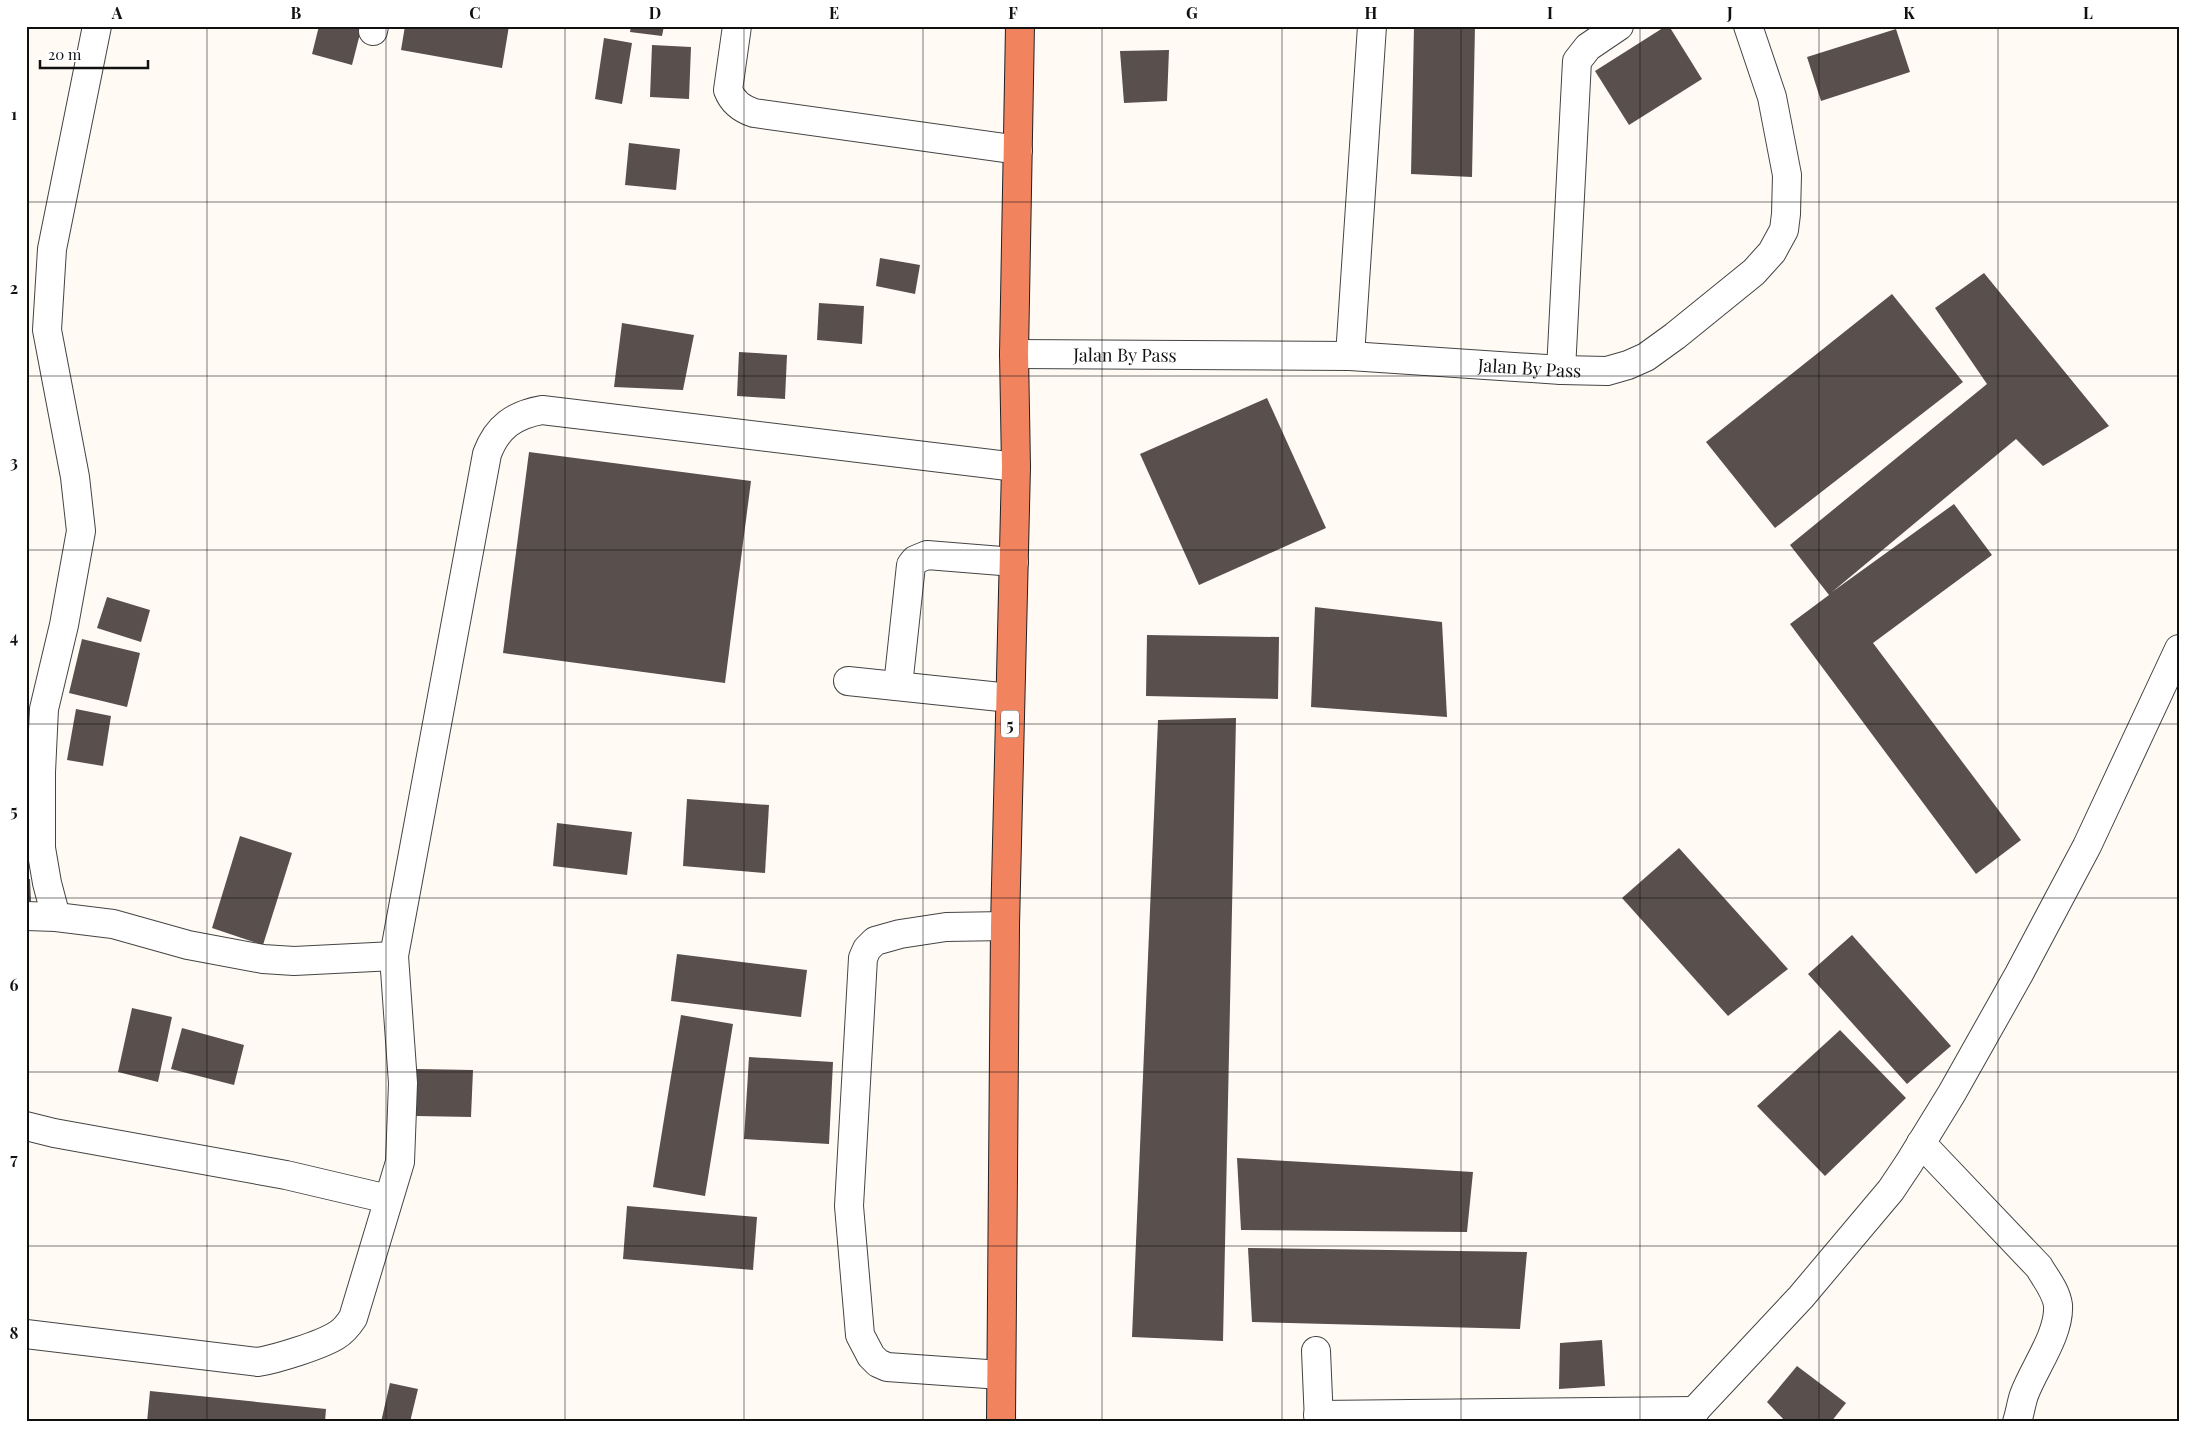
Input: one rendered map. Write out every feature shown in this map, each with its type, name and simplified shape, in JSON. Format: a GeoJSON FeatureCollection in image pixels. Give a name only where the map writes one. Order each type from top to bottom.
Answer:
{"type":"FeatureCollection","features":[{"type":"Feature","properties":{"kind":"highway","name":"5"},"geometry":{"type":"LineString","coordinates":[[1001,1422],[1005,926],[1016,467],[1014,354],[1020,26]]}},
{"type":"Feature","properties":{"kind":"street"},"geometry":{"type":"LineString","coordinates":[[56,917],[47,883],[41,848],[40,797],[44,718],[81,531],[75,477],[46,330],[52,249],[97,26]]}},
{"type":"Feature","properties":{"kind":"street"},"geometry":{"type":"LineString","coordinates":[[737,26],[728,90],[731,98],[744,110],[1018,150]]}},
{"type":"Feature","properties":{"kind":"street"},"geometry":{"type":"LineString","coordinates":[[1350,356],[1372,26]]}},
{"type":"Feature","properties":{"kind":"street"},"geometry":{"type":"LineString","coordinates":[[1561,370],[1577,62],[1588,47],[1619,26]]}},
{"type":"Feature","properties":{"kind":"street","name":"Jalan By Pass"},"geometry":{"type":"LineString","coordinates":[[1014,354],[1350,356],[1561,370],[1607,371],[1646,357],[1754,272],[1779,241],[1784,230],[1787,175],[1772,97],[1748,26]]}},
{"type":"Feature","properties":{"kind":"street"},"geometry":{"type":"LineString","coordinates":[[26,1334],[258,1362],[274,1360],[335,1337],[353,1318],[400,1162],[403,1083],[394,956],[487,454],[498,431],[507,423],[528,412],[542,410],[1016,467]]}},
{"type":"Feature","properties":{"kind":"street"},"geometry":{"type":"LineString","coordinates":[[898,686],[911,565],[915,560],[926,555],[1014,562]]}},
{"type":"Feature","properties":{"kind":"street"},"geometry":{"type":"LineString","coordinates":[[1316,1351],[1318,1418],[1689,1416],[1801,1297],[1891,1190],[1921,1143],[2019,974],[2087,846],[2179,649]]}},
{"type":"Feature","properties":{"kind":"street"},"geometry":{"type":"LineString","coordinates":[[848,681],[1010,698]]}},
{"type":"Feature","properties":{"kind":"street"},"geometry":{"type":"LineString","coordinates":[[26,916],[56,917],[113,924],[188,945],[263,959],[294,961],[394,956]]}},
{"type":"Feature","properties":{"kind":"street"},"geometry":{"type":"LineString","coordinates":[[1001,1375],[887,1367],[878,1363],[871,1356],[860,1335],[849,1206],[863,958],[867,949],[882,938],[900,934],[946,927],[1005,926]]}},
{"type":"Feature","properties":{"kind":"street"},"geometry":{"type":"LineString","coordinates":[[26,1126],[54,1133],[286,1175],[388,1199]]}},
{"type":"Feature","properties":{"kind":"street"},"geometry":{"type":"LineString","coordinates":[[1921,1143],[2039,1267],[2052,1288],[2058,1303],[2058,1316],[2054,1329],[2024,1395],[2018,1422]]}},
{"type":"Feature","properties":{"kind":"building"},"geometry":{"type":"Polygon","coordinates":[[[319,26],[362,26],[352,65],[312,54],[319,26]]]}},
{"type":"Feature","properties":{"kind":"building"},"geometry":{"type":"Polygon","coordinates":[[[405,26],[509,26],[502,68],[401,50],[405,26]]]}},
{"type":"Feature","properties":{"kind":"building"},"geometry":{"type":"Polygon","coordinates":[[[631,26],[664,26],[662,36],[630,32],[631,26]]]}},
{"type":"Feature","properties":{"kind":"building"},"geometry":{"type":"Polygon","coordinates":[[[1414,26],[1475,26],[1472,177],[1411,174],[1414,26]]]}},
{"type":"Feature","properties":{"kind":"building"},"geometry":{"type":"Polygon","coordinates":[[[1666,26],[1669,26],[1702,79],[1629,125],[1595,71],[1666,26]]]}},
{"type":"Feature","properties":{"kind":"building"},"geometry":{"type":"Polygon","coordinates":[[[1896,29],[1910,72],[1821,101],[1807,57],[1896,29]]]}},
{"type":"Feature","properties":{"kind":"building"},"geometry":{"type":"Polygon","coordinates":[[[604,38],[632,43],[622,104],[595,99],[604,38]]]}},
{"type":"Feature","properties":{"kind":"building"},"geometry":{"type":"Polygon","coordinates":[[[652,45],[691,47],[689,99],[650,97],[652,45]]]}},
{"type":"Feature","properties":{"kind":"building"},"geometry":{"type":"Polygon","coordinates":[[[1169,50],[1167,101],[1124,103],[1120,51],[1169,50]]]}},
{"type":"Feature","properties":{"kind":"building"},"geometry":{"type":"Polygon","coordinates":[[[629,143],[680,149],[676,190],[625,185],[629,143]]]}},
{"type":"Feature","properties":{"kind":"building"},"geometry":{"type":"Polygon","coordinates":[[[880,258],[920,265],[915,294],[876,286],[880,258]]]}},
{"type":"Feature","properties":{"kind":"building"},"geometry":{"type":"Polygon","coordinates":[[[1984,273],[2109,426],[2043,466],[2016,439],[1832,592],[1954,504],[1992,555],[1873,643],[2021,840],[1976,874],[1790,624],[1829,595],[1790,545],[1987,384],[1935,308],[1984,273]]]}},
{"type":"Feature","properties":{"kind":"building"},"geometry":{"type":"Polygon","coordinates":[[[1892,294],[1963,382],[1775,528],[1706,442],[1892,294]]]}},
{"type":"Feature","properties":{"kind":"building"},"geometry":{"type":"Polygon","coordinates":[[[819,303],[864,306],[862,344],[817,340],[819,303]]]}},
{"type":"Feature","properties":{"kind":"building"},"geometry":{"type":"Polygon","coordinates":[[[622,323],[694,335],[683,390],[614,387],[622,323]]]}},
{"type":"Feature","properties":{"kind":"building"},"geometry":{"type":"Polygon","coordinates":[[[739,352],[787,355],[785,399],[737,396],[739,352]]]}},
{"type":"Feature","properties":{"kind":"building"},"geometry":{"type":"Polygon","coordinates":[[[1267,398],[1326,528],[1199,585],[1140,454],[1267,398]]]}},
{"type":"Feature","properties":{"kind":"building"},"geometry":{"type":"Polygon","coordinates":[[[529,452],[751,481],[725,683],[503,653],[529,452]]]}},
{"type":"Feature","properties":{"kind":"building"},"geometry":{"type":"Polygon","coordinates":[[[107,597],[150,610],[141,642],[97,628],[107,597]]]}},
{"type":"Feature","properties":{"kind":"building"},"geometry":{"type":"Polygon","coordinates":[[[1315,607],[1442,622],[1447,717],[1311,707],[1315,607]]]}},
{"type":"Feature","properties":{"kind":"building"},"geometry":{"type":"Polygon","coordinates":[[[1147,635],[1279,637],[1278,699],[1146,696],[1147,635]]]}},
{"type":"Feature","properties":{"kind":"building"},"geometry":{"type":"Polygon","coordinates":[[[82,639],[140,653],[127,707],[69,693],[82,639]]]}},
{"type":"Feature","properties":{"kind":"building"},"geometry":{"type":"Polygon","coordinates":[[[76,709],[111,716],[103,766],[67,760],[76,709]]]}},
{"type":"Feature","properties":{"kind":"building"},"geometry":{"type":"Polygon","coordinates":[[[1236,718],[1223,1341],[1132,1337],[1158,720],[1236,718]]]}},
{"type":"Feature","properties":{"kind":"building"},"geometry":{"type":"Polygon","coordinates":[[[687,799],[769,805],[765,873],[683,866],[687,799]]]}},
{"type":"Feature","properties":{"kind":"building"},"geometry":{"type":"Polygon","coordinates":[[[557,823],[632,832],[627,875],[553,866],[557,823]]]}},
{"type":"Feature","properties":{"kind":"building"},"geometry":{"type":"Polygon","coordinates":[[[240,836],[292,853],[263,945],[212,928],[240,836]]]}},
{"type":"Feature","properties":{"kind":"building"},"geometry":{"type":"Polygon","coordinates":[[[1679,848],[1788,969],[1728,1016],[1622,898],[1679,848]]]}},
{"type":"Feature","properties":{"kind":"building"},"geometry":{"type":"Polygon","coordinates":[[[26,879],[30,879],[31,902],[26,902],[26,879]]]}},
{"type":"Feature","properties":{"kind":"building"},"geometry":{"type":"Polygon","coordinates":[[[1852,935],[1951,1046],[1907,1084],[1808,974],[1852,935]]]}},
{"type":"Feature","properties":{"kind":"building"},"geometry":{"type":"Polygon","coordinates":[[[677,954],[807,970],[801,1017],[671,1001],[677,954]]]}},
{"type":"Feature","properties":{"kind":"building"},"geometry":{"type":"Polygon","coordinates":[[[132,1008],[172,1017],[158,1082],[118,1072],[132,1008]]]}},
{"type":"Feature","properties":{"kind":"building"},"geometry":{"type":"Polygon","coordinates":[[[681,1015],[733,1024],[705,1196],[653,1187],[681,1015]]]}},
{"type":"Feature","properties":{"kind":"building"},"geometry":{"type":"Polygon","coordinates":[[[182,1028],[244,1045],[234,1085],[171,1069],[182,1028]]]}},
{"type":"Feature","properties":{"kind":"building"},"geometry":{"type":"Polygon","coordinates":[[[1840,1030],[1906,1098],[1825,1176],[1757,1106],[1840,1030]]]}},
{"type":"Feature","properties":{"kind":"building"},"geometry":{"type":"Polygon","coordinates":[[[749,1057],[833,1062],[829,1144],[744,1139],[749,1057]]]}},
{"type":"Feature","properties":{"kind":"building"},"geometry":{"type":"Polygon","coordinates":[[[417,1069],[473,1070],[471,1117],[416,1116],[417,1069]]]}},
{"type":"Feature","properties":{"kind":"building"},"geometry":{"type":"Polygon","coordinates":[[[1237,1158],[1473,1172],[1467,1232],[1241,1230],[1237,1158]]]}},
{"type":"Feature","properties":{"kind":"building"},"geometry":{"type":"Polygon","coordinates":[[[627,1206],[757,1217],[753,1270],[623,1259],[627,1206]]]}},
{"type":"Feature","properties":{"kind":"building"},"geometry":{"type":"Polygon","coordinates":[[[1248,1248],[1527,1252],[1520,1329],[1252,1322],[1248,1248]]]}},
{"type":"Feature","properties":{"kind":"building"},"geometry":{"type":"Polygon","coordinates":[[[1602,1340],[1605,1386],[1559,1389],[1560,1343],[1602,1340]]]}},
{"type":"Feature","properties":{"kind":"building"},"geometry":{"type":"Polygon","coordinates":[[[1797,1366],[1846,1403],[1831,1422],[1786,1422],[1767,1402],[1797,1366]]]}},
{"type":"Feature","properties":{"kind":"building"},"geometry":{"type":"Polygon","coordinates":[[[390,1383],[418,1389],[410,1422],[381,1422],[390,1383]]]}},
{"type":"Feature","properties":{"kind":"building"},"geometry":{"type":"Polygon","coordinates":[[[150,1391],[326,1409],[325,1422],[147,1422],[150,1391]]]}}]}
